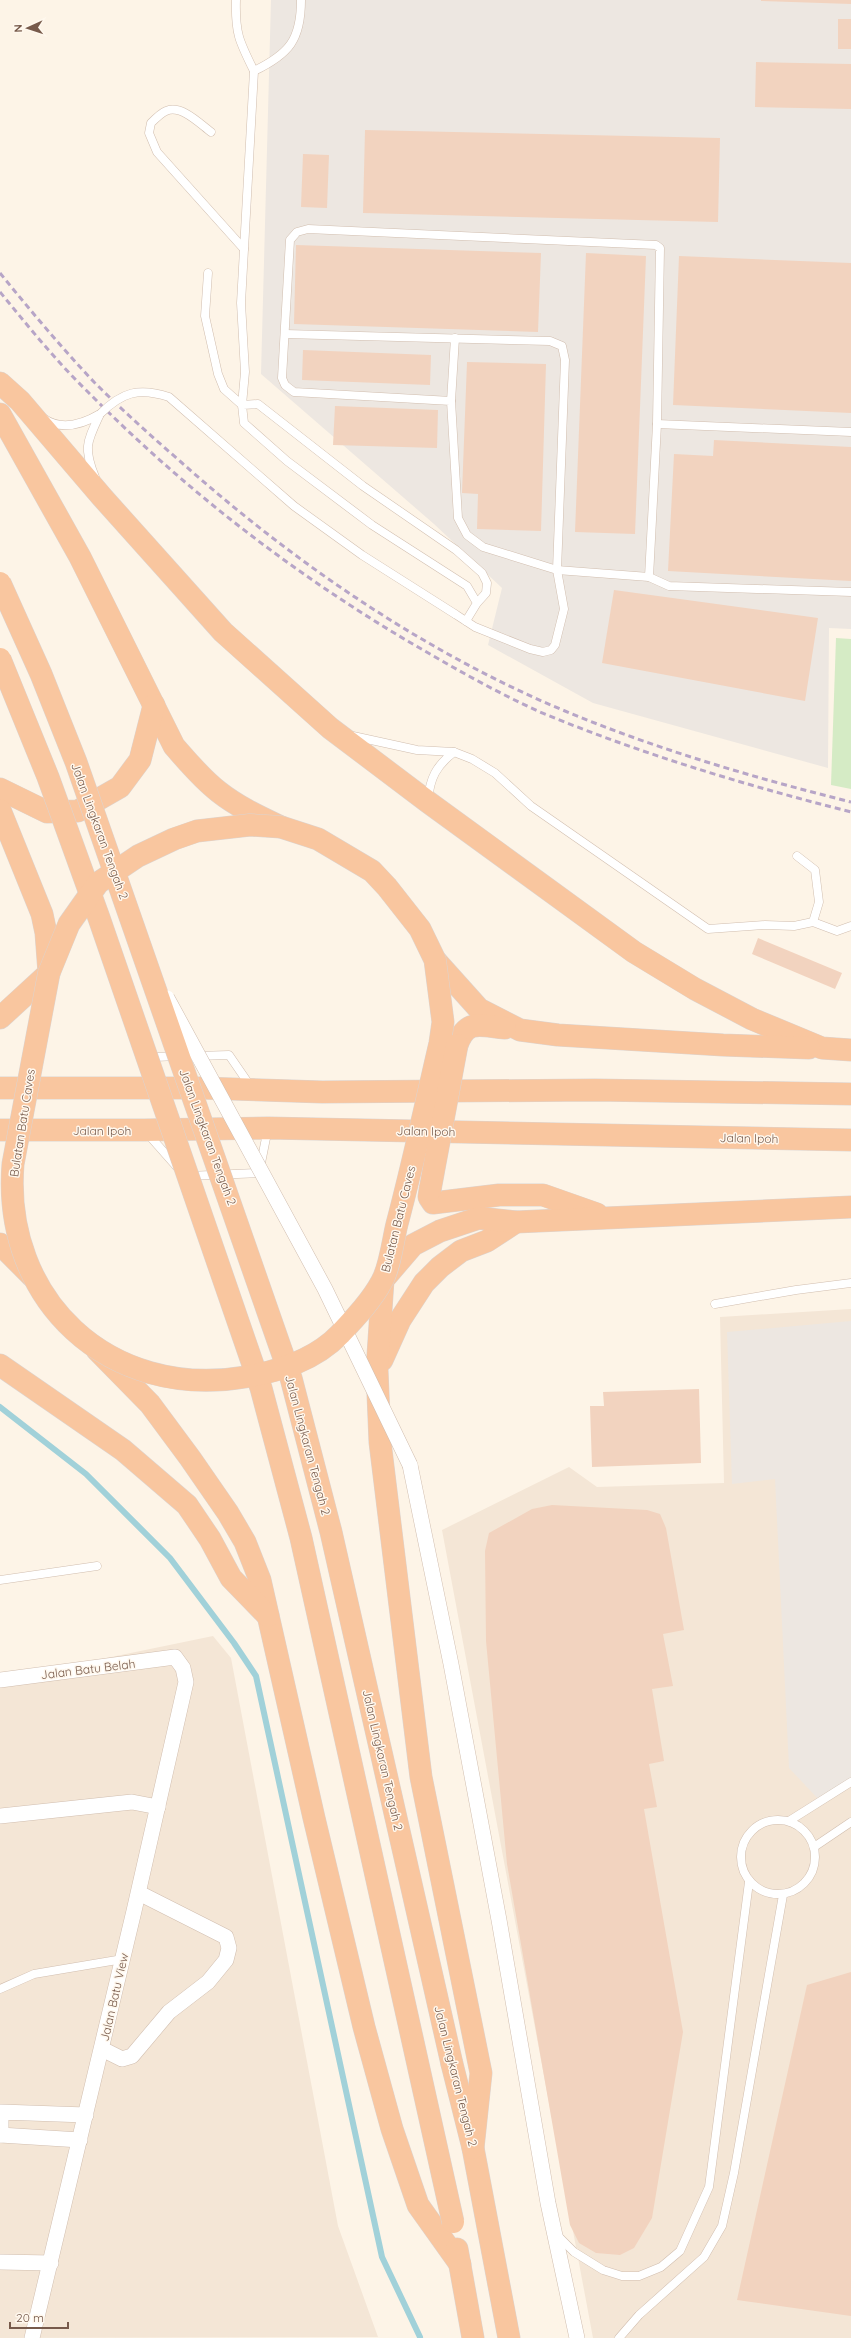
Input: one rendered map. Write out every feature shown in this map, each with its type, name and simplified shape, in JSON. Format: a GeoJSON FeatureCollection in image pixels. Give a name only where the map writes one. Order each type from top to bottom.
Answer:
{"type":"FeatureCollection","features":[{"type":"Feature","properties":{"kind":"highway"},"geometry":{"type":"LineString","coordinates":[[0,383],[20,401],[102,497],[223,632],[330,728],[428,802],[634,952],[695,989],[745,1015],[822,1048]]}},
{"type":"Feature","properties":{"kind":"highway"},"geometry":{"type":"LineString","coordinates":[[0,414],[80,557],[174,746],[195,770],[219,793],[249,812],[281,827]]}},
{"type":"Feature","properties":{"kind":"highway","name":"Jalan Lingkaran Tengah 2"},"geometry":{"type":"LineString","coordinates":[[0,583],[41,674],[76,762],[148,963],[292,1378],[331,1532],[452,2064],[473,2148],[509,2338]]}},
{"type":"Feature","properties":{"kind":"highway"},"geometry":{"type":"LineString","coordinates":[[0,659],[48,777],[99,918],[261,1388],[301,1538],[453,2222],[473,2338]]}},
{"type":"Feature","properties":{"kind":"highway"},"geometry":{"type":"LineString","coordinates":[[0,789],[47,812],[78,811],[120,787],[140,760],[154,706]]}},
{"type":"Feature","properties":{"kind":"highway"},"geometry":{"type":"LineString","coordinates":[[0,810],[42,914],[46,933],[49,973],[0,1018]]}},
{"type":"Feature","properties":{"kind":"highway","name":"Bulatan Batu Caves"},"geometry":{"type":"LineString","coordinates":[[250,825],[281,827],[318,839],[372,871],[388,887],[420,929],[435,960],[443,1022],[440,1043],[408,1185],[383,1280],[339,1335],[320,1351],[292,1365],[261,1374],[231,1380],[201,1381],[164,1378],[129,1366],[90,1343],[58,1314],[32,1276],[18,1232],[11,1191],[13,1164],[49,973],[69,924],[98,883],[138,856],[174,839],[197,831],[250,825]]}},
{"type":"Feature","properties":{"kind":"highway"},"geometry":{"type":"LineString","coordinates":[[435,960],[479,1009],[520,1030]]}},
{"type":"Feature","properties":{"kind":"highway"},"geometry":{"type":"LineString","coordinates":[[610,1218],[544,1195],[499,1195],[433,1203],[429,1197],[430,1190],[458,1045],[464,1030],[470,1026],[520,1030],[558,1036],[851,1050]]}},
{"type":"Feature","properties":{"kind":"highway"},"geometry":{"type":"LineString","coordinates":[[0,1088],[141,1082],[252,1090],[322,1092],[595,1090],[851,1094]]}},
{"type":"Feature","properties":{"kind":"highway","name":"Jalan Ipoh"},"geometry":{"type":"LineString","coordinates":[[0,1130],[268,1128],[851,1140]]}},
{"type":"Feature","properties":{"kind":"highway"},"geometry":{"type":"LineString","coordinates":[[473,2148],[481,2073],[421,1777],[380,1442],[377,1370],[383,1280],[413,1245],[440,1231],[480,1218],[516,1222],[851,1207]]}},
{"type":"Feature","properties":{"kind":"highway"},"geometry":{"type":"LineString","coordinates":[[377,1370],[400,1320],[424,1283],[440,1267],[461,1251],[487,1241],[516,1222]]}},
{"type":"Feature","properties":{"kind":"highway"},"geometry":{"type":"LineString","coordinates":[[0,1244],[32,1276]]}},
{"type":"Feature","properties":{"kind":"highway"},"geometry":{"type":"LineString","coordinates":[[90,1343],[150,1404],[228,1513],[244,1542],[260,1580],[314,1818],[362,2019],[392,2129],[418,2205],[460,2264]]}},
{"type":"Feature","properties":{"kind":"highway"},"geometry":{"type":"LineString","coordinates":[[0,1366],[122,1450],[155,1476],[187,1505],[210,1539],[231,1578],[269,1617]]}},
{"type":"Feature","properties":{"kind":"street"},"geometry":{"type":"LineString","coordinates":[[148,963],[325,1289],[410,1465],[451,1664],[493,1889],[548,2203],[577,2338]]}},
{"type":"Feature","properties":{"kind":"street","name":"Jalan Batu Belah"},"geometry":{"type":"LineString","coordinates":[[0,1680],[175,1657]]}},
{"type":"Feature","properties":{"kind":"street","name":"Jalan Batu View"},"geometry":{"type":"LineString","coordinates":[[32,2338],[139,1893],[186,1682],[183,1668],[175,1657]]}},
{"type":"Feature","properties":{"kind":"street"},"geometry":{"type":"LineString","coordinates":[[0,1816],[132,1802],[158,1807]]}},
{"type":"Feature","properties":{"kind":"street"},"geometry":{"type":"LineString","coordinates":[[102,2049],[122,2059],[132,2056],[169,2012],[208,1982],[226,1960],[229,1948],[226,1937],[139,1893]]}},
{"type":"Feature","properties":{"kind":"street"},"geometry":{"type":"LineString","coordinates":[[80,2140],[1,2135],[1,2112],[86,2115]]}},
{"type":"Feature","properties":{"kind":"street"},"geometry":{"type":"LineString","coordinates":[[0,2262],[51,2263]]}},
{"type":"Feature","properties":{"kind":"lane"},"geometry":{"type":"LineString","coordinates":[[236,0],[236,28],[243,49],[254,71],[241,303],[245,372],[242,405],[244,423],[287,461],[372,525],[467,586],[477,603]]}},
{"type":"Feature","properties":{"kind":"lane"},"geometry":{"type":"LineString","coordinates":[[254,71],[276,60],[296,39],[301,0]]}},
{"type":"Feature","properties":{"kind":"lane"},"geometry":{"type":"LineString","coordinates":[[211,132],[190,116],[177,110],[166,110],[151,123],[149,133],[158,152],[244,249]]}},
{"type":"Feature","properties":{"kind":"lane"},"geometry":{"type":"LineString","coordinates":[[452,401],[294,392],[285,385],[282,378],[290,240],[297,232],[308,229],[656,245],[662,251],[657,424],[649,577]]}},
{"type":"Feature","properties":{"kind":"lane"},"geometry":{"type":"LineString","coordinates":[[208,273],[205,316],[218,374],[224,389],[242,405],[258,404],[363,486],[456,550],[482,573],[486,583],[486,593],[477,603],[466,621]]}},
{"type":"Feature","properties":{"kind":"lane"},"geometry":{"type":"LineString","coordinates":[[20,401],[47,421],[64,425],[76,425],[100,414],[114,400],[127,394],[140,391],[154,392],[169,397],[294,506],[362,555],[466,621],[490,634],[530,649],[543,652],[551,650],[555,645],[564,609],[557,570],[565,360],[562,346],[550,341],[285,334]]}},
{"type":"Feature","properties":{"kind":"lane"},"geometry":{"type":"LineString","coordinates":[[455,338],[452,401],[458,518],[467,535],[483,547],[557,570],[649,577],[669,586],[851,592]]}},
{"type":"Feature","properties":{"kind":"lane"},"geometry":{"type":"LineString","coordinates":[[100,414],[87,443],[88,461],[102,497]]}},
{"type":"Feature","properties":{"kind":"lane"},"geometry":{"type":"LineString","coordinates":[[657,424],[851,432]]}},
{"type":"Feature","properties":{"kind":"lane"},"geometry":{"type":"LineString","coordinates":[[330,728],[359,739],[417,750],[454,752],[472,759],[495,773],[531,806],[708,929],[765,925],[794,926],[813,922],[837,931],[851,926]]}},
{"type":"Feature","properties":{"kind":"lane"},"geometry":{"type":"LineString","coordinates":[[428,802],[433,774],[440,763],[454,752]]}},
{"type":"Feature","properties":{"kind":"lane"},"geometry":{"type":"LineString","coordinates":[[797,856],[815,870],[819,902],[813,922]]}},
{"type":"Feature","properties":{"kind":"lane"},"geometry":{"type":"LineString","coordinates":[[141,1082],[155,1057],[229,1055],[252,1090]]}},
{"type":"Feature","properties":{"kind":"lane"},"geometry":{"type":"LineString","coordinates":[[144,1130],[185,1176],[259,1173],[268,1128]]}},
{"type":"Feature","properties":{"kind":"lane"},"geometry":{"type":"LineString","coordinates":[[716,1304],[796,1290],[851,1283]]}},
{"type":"Feature","properties":{"kind":"lane"},"geometry":{"type":"LineString","coordinates":[[0,1580],[97,1566]]}},
{"type":"Feature","properties":{"kind":"lane"},"geometry":{"type":"LineString","coordinates":[[789,1822],[851,1782]]}},
{"type":"Feature","properties":{"kind":"lane"},"geometry":{"type":"LineString","coordinates":[[778,1820],[789,1822],[800,1827],[809,1836],[814,1847],[815,1860],[812,1873],[805,1883],[795,1891],[783,1894],[764,1892],[749,1882],[743,1871],[740,1859],[742,1847],[747,1836],[755,1828],[766,1822],[778,1820]]}},
{"type":"Feature","properties":{"kind":"lane"},"geometry":{"type":"LineString","coordinates":[[814,1847],[851,1822]]}},
{"type":"Feature","properties":{"kind":"lane"},"geometry":{"type":"LineString","coordinates":[[555,2233],[574,2252],[603,2270],[622,2276],[640,2276],[661,2267],[680,2251],[709,2187],[749,1882]]}},
{"type":"Feature","properties":{"kind":"lane"},"geometry":{"type":"LineString","coordinates":[[619,2338],[639,2315],[704,2257],[722,2226],[734,2173],[783,1894]]}},
{"type":"Feature","properties":{"kind":"lane"},"geometry":{"type":"LineString","coordinates":[[0,1989],[34,1974],[123,1959]]}},
{"type":"Feature","properties":{"kind":"shaded area"},"geometry":{"type":"Polygon","coordinates":[[[271,0],[851,0],[851,629],[829,628],[828,768],[593,703],[488,645],[502,588],[434,524],[261,374],[271,0]]]}},
{"type":"Feature","properties":{"kind":"shaded area"},"geometry":{"type":"Polygon","coordinates":[[[851,1309],[851,2338],[593,2338],[442,1530],[569,1467],[597,1487],[724,1483],[720,1317],[851,1309]]]}},
{"type":"Feature","properties":{"kind":"shaded area"},"geometry":{"type":"Polygon","coordinates":[[[851,1321],[851,1784],[822,1803],[789,1768],[775,1479],[732,1484],[727,1332],[851,1321]]]}},
{"type":"Feature","properties":{"kind":"shaded area"},"geometry":{"type":"Polygon","coordinates":[[[213,1636],[231,1658],[338,2226],[378,2337],[0,2338],[0,1680],[213,1636]]]}},
{"type":"Feature","properties":{"kind":"green space"},"geometry":{"type":"Polygon","coordinates":[[[836,638],[851,639],[851,789],[831,785],[836,638]]]}},
{"type":"Feature","properties":{"kind":"building"},"geometry":{"type":"Polygon","coordinates":[[[851,0],[851,4],[761,1],[851,0]]]}},
{"type":"Feature","properties":{"kind":"building"},"geometry":{"type":"Polygon","coordinates":[[[838,19],[851,19],[851,49],[838,49],[838,19]]]}},
{"type":"Feature","properties":{"kind":"building"},"geometry":{"type":"Polygon","coordinates":[[[756,62],[851,64],[851,109],[755,107],[756,62]]]}},
{"type":"Feature","properties":{"kind":"building"},"geometry":{"type":"Polygon","coordinates":[[[365,130],[720,138],[718,222],[363,213],[365,130]]]}},
{"type":"Feature","properties":{"kind":"building"},"geometry":{"type":"Polygon","coordinates":[[[303,154],[329,155],[327,208],[301,207],[303,154]]]}},
{"type":"Feature","properties":{"kind":"building"},"geometry":{"type":"Polygon","coordinates":[[[296,245],[541,253],[538,332],[294,324],[296,245]]]}},
{"type":"Feature","properties":{"kind":"building"},"geometry":{"type":"Polygon","coordinates":[[[586,253],[646,256],[635,534],[575,532],[586,253]]]}},
{"type":"Feature","properties":{"kind":"building"},"geometry":{"type":"Polygon","coordinates":[[[679,256],[851,263],[851,413],[673,405],[679,256]]]}},
{"type":"Feature","properties":{"kind":"building"},"geometry":{"type":"Polygon","coordinates":[[[303,350],[431,355],[430,385],[302,380],[303,350]]]}},
{"type":"Feature","properties":{"kind":"building"},"geometry":{"type":"Polygon","coordinates":[[[467,362],[546,364],[541,531],[477,529],[478,494],[462,493],[467,362]]]}},
{"type":"Feature","properties":{"kind":"building"},"geometry":{"type":"Polygon","coordinates":[[[335,406],[438,410],[437,448],[333,445],[335,406]]]}},
{"type":"Feature","properties":{"kind":"building"},"geometry":{"type":"Polygon","coordinates":[[[714,440],[851,447],[851,581],[668,571],[674,454],[713,456],[714,440]]]}},
{"type":"Feature","properties":{"kind":"building"},"geometry":{"type":"Polygon","coordinates":[[[614,590],[818,618],[805,701],[602,663],[614,590]]]}},
{"type":"Feature","properties":{"kind":"building"},"geometry":{"type":"Polygon","coordinates":[[[758,938],[842,973],[835,989],[752,954],[758,938]]]}},
{"type":"Feature","properties":{"kind":"building"},"geometry":{"type":"Polygon","coordinates":[[[699,1389],[701,1463],[592,1467],[590,1406],[604,1406],[603,1392],[699,1389]]]}},
{"type":"Feature","properties":{"kind":"building"},"geometry":{"type":"Polygon","coordinates":[[[552,1505],[647,1510],[660,1514],[666,1528],[684,1630],[663,1634],[673,1686],[652,1689],[664,1761],[649,1764],[657,1807],[644,1809],[683,2032],[652,2218],[634,2248],[620,2255],[596,2253],[579,2243],[570,2225],[507,1864],[486,1641],[485,1551],[489,1533],[532,1509],[552,1505]]]}},
{"type":"Feature","properties":{"kind":"building"},"geometry":{"type":"Polygon","coordinates":[[[851,1972],[851,2316],[737,2300],[807,1985],[851,1972]]]}},
{"type":"Feature","properties":{"kind":"waterway"},"geometry":{"type":"LineString","coordinates":[[0,1407],[86,1474],[170,1558],[234,1643],[256,1676],[382,2257],[420,2337]]}},
{"type":"Feature","properties":{"kind":"railway"},"geometry":{"type":"LineString","coordinates":[[0,273],[94,382],[126,413],[222,497],[265,532],[308,565],[399,625],[446,653],[495,679],[581,718],[657,746],[695,758],[851,802]]}},
{"type":"Feature","properties":{"kind":"railway"},"geometry":{"type":"LineString","coordinates":[[0,292],[42,343],[76,380],[165,465],[246,532],[289,564],[377,623],[466,675],[540,712],[616,742],[694,768],[851,812]]}}]}
